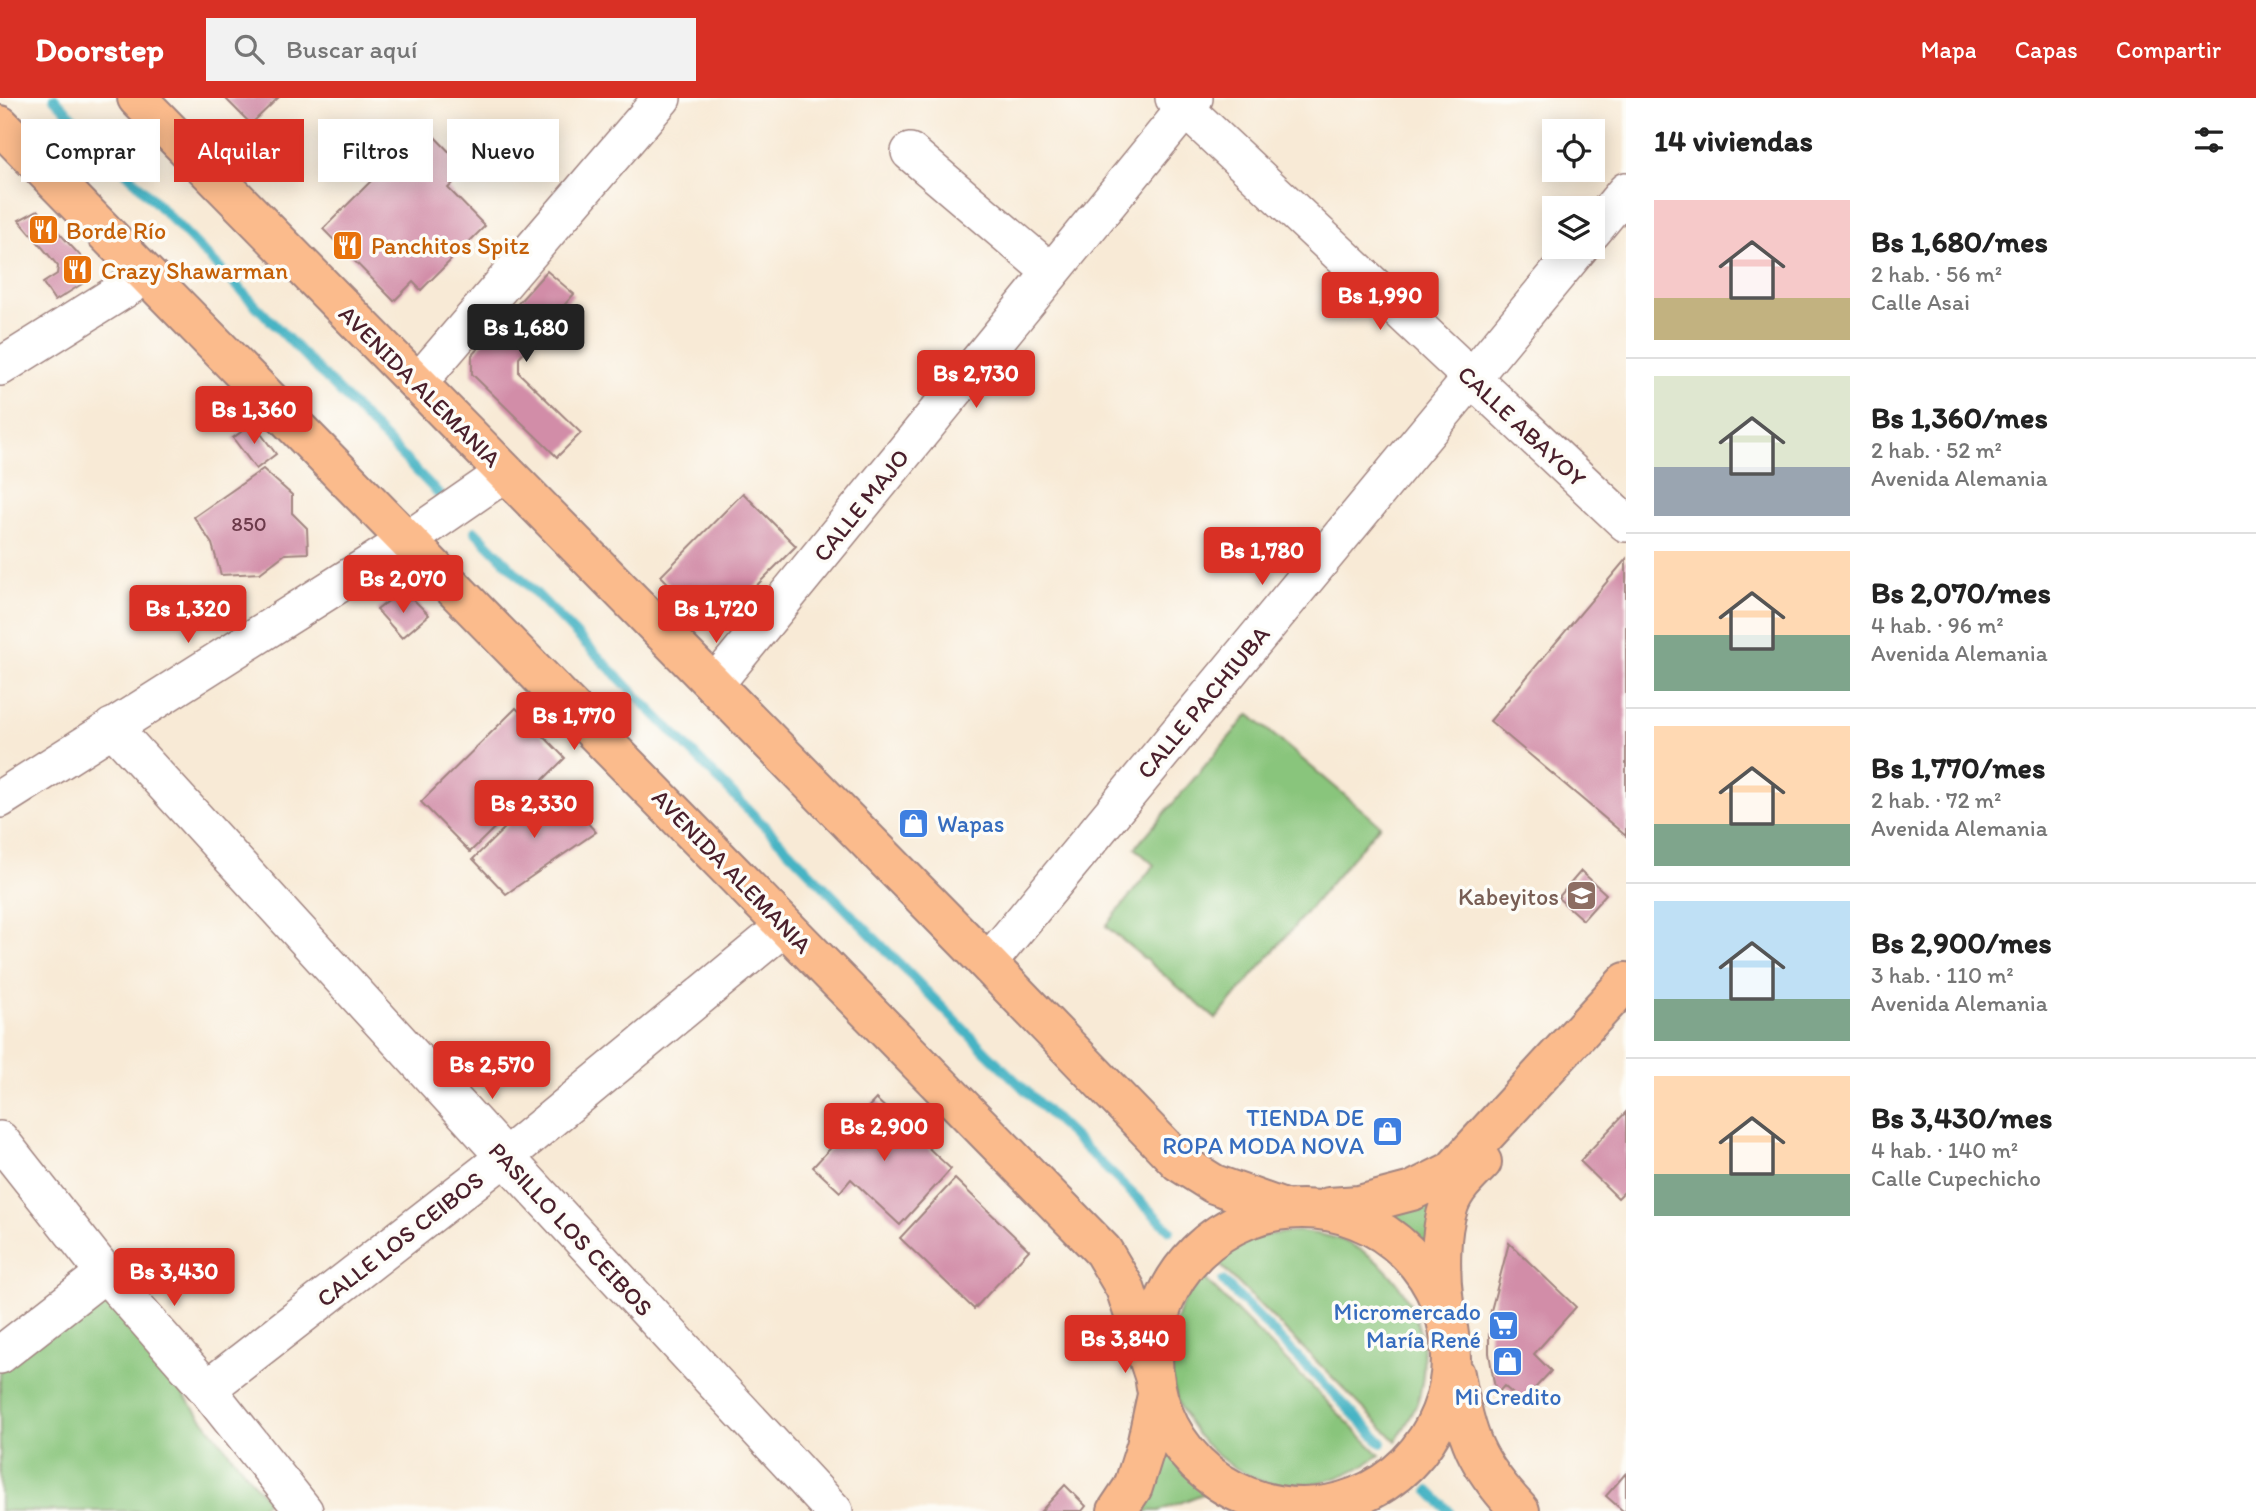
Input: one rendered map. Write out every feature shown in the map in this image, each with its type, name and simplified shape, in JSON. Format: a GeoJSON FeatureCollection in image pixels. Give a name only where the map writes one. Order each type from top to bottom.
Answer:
{"type":"FeatureCollection","features":[{"type":"Feature","properties":{"kind":"main road","name":"AVENIDA ALEMANIA"},"geometry":{"type":"LineString","coordinates":[[137,98],[1179,1162],[1214,1184],[1294,1209]]}},
{"type":"Feature","properties":{"kind":"main road","name":"AVENIDA ALEMANIA"},"geometry":{"type":"LineString","coordinates":[[0,125],[1102,1251],[1125,1288],[1170,1429],[1191,1459],[1218,1483],[1251,1499],[1304,1509]]}},
{"type":"Feature","properties":{"kind":"main road"},"geometry":{"type":"LineString","coordinates":[[1117,1511],[1133,1487],[1146,1446],[1156,1385],[1156,1330],[1172,1286],[1201,1248],[1240,1222],[1294,1209],[1359,1205],[1412,1191],[1452,1171],[1626,982]]}},
{"type":"Feature","properties":{"kind":"main road"},"geometry":{"type":"LineString","coordinates":[[1520,1511],[1482,1465],[1463,1418],[1441,1286],[1442,1245],[1449,1206],[1463,1182],[1626,1011]]}},
{"type":"Feature","properties":{"kind":"main road"},"geometry":{"type":"LineString","coordinates":[[1226,1511],[1304,1509],[1358,1497],[1401,1471],[1429,1437],[1446,1397],[1449,1340],[1434,1289],[1411,1255],[1380,1229],[1344,1214],[1294,1209]]}},
{"type":"Feature","properties":{"kind":"street"},"geometry":{"type":"LineString","coordinates":[[417,384],[662,98]]}},
{"type":"Feature","properties":{"kind":"street","name":"CALLE MAJO"},"geometry":{"type":"LineString","coordinates":[[714,685],[1051,272],[1185,102]]}},
{"type":"Feature","properties":{"kind":"street","name":"CALLE ABAYOY"},"geometry":{"type":"LineString","coordinates":[[1185,102],[1471,379],[1626,523]]}},
{"type":"Feature","properties":{"kind":"street"},"geometry":{"type":"LineString","coordinates":[[910,152],[1051,272]]}},
{"type":"Feature","properties":{"kind":"street"},"geometry":{"type":"LineString","coordinates":[[1605,216],[1626,191]]}},
{"type":"Feature","properties":{"kind":"street","name":"CALLE PACHIUBA"},"geometry":{"type":"LineString","coordinates":[[988,964],[1570,259]]}},
{"type":"Feature","properties":{"kind":"street"},"geometry":{"type":"LineString","coordinates":[[0,368],[147,275]]}},
{"type":"Feature","properties":{"kind":"street"},"geometry":{"type":"LineString","coordinates":[[0,799],[408,540],[505,473]]}},
{"type":"Feature","properties":{"kind":"street","name":"PASILLO LOS CEIBOS"},"geometry":{"type":"LineString","coordinates":[[112,727],[505,1157],[834,1511]]}},
{"type":"Feature","properties":{"kind":"street","name":"CALLE LOS CEIBOS"},"geometry":{"type":"LineString","coordinates":[[207,1389],[505,1157],[786,926]]}},
{"type":"Feature","properties":{"kind":"street"},"geometry":{"type":"LineString","coordinates":[[0,1140],[104,1273],[207,1389],[293,1507]]}},
{"type":"Feature","properties":{"kind":"street"},"geometry":{"type":"LineString","coordinates":[[0,1355],[104,1273]]}},
{"type":"Feature","properties":{"kind":"green space"},"geometry":{"type":"Polygon","coordinates":[[[1249,714],[1380,825],[1216,1019],[1106,926],[1154,865],[1135,848],[1249,714]]]}},
{"type":"Feature","properties":{"kind":"green space"},"geometry":{"type":"Polygon","coordinates":[[[1449,1186],[1429,1249],[1374,1215],[1449,1186]]]}},
{"type":"Feature","properties":{"kind":"green space"},"geometry":{"type":"Polygon","coordinates":[[[1299,1231],[1336,1238],[1363,1251],[1381,1265],[1409,1302],[1423,1346],[1423,1370],[1416,1406],[1396,1441],[1217,1262],[1241,1242],[1266,1235],[1299,1231]]]}},
{"type":"Feature","properties":{"kind":"green space"},"geometry":{"type":"Polygon","coordinates":[[[1201,1275],[1380,1455],[1333,1479],[1307,1485],[1280,1485],[1245,1473],[1226,1462],[1205,1443],[1188,1422],[1177,1399],[1171,1374],[1170,1349],[1175,1323],[1185,1299],[1201,1275]]]}},
{"type":"Feature","properties":{"kind":"green space"},"geometry":{"type":"Polygon","coordinates":[[[100,1290],[268,1501],[256,1511],[0,1511],[0,1370],[100,1290]]]}},
{"type":"Feature","properties":{"kind":"green space"},"geometry":{"type":"Polygon","coordinates":[[[1166,1446],[1182,1471],[1208,1492],[1159,1511],[1139,1511],[1166,1446]]]}},
{"type":"Feature","properties":{"kind":"building"},"geometry":{"type":"Polygon","coordinates":[[[225,98],[278,98],[256,119],[246,119],[225,98]]]}},
{"type":"Feature","properties":{"kind":"building"},"geometry":{"type":"Polygon","coordinates":[[[433,135],[447,150],[447,182],[454,182],[448,188],[485,226],[421,290],[413,282],[394,301],[323,229],[370,182],[433,182],[433,135]]]}},
{"type":"Feature","properties":{"kind":"building"},"geometry":{"type":"Polygon","coordinates":[[[38,210],[86,262],[85,282],[55,301],[43,283],[57,274],[58,266],[19,220],[38,210]]]}},
{"type":"Feature","properties":{"kind":"building"},"geometry":{"type":"Polygon","coordinates":[[[547,271],[574,294],[519,357],[519,373],[581,433],[557,457],[472,374],[472,355],[547,271]]]}},
{"type":"Feature","properties":{"kind":"building"},"geometry":{"type":"Polygon","coordinates":[[[253,423],[276,454],[256,469],[233,438],[253,423]]]}},
{"type":"Feature","properties":{"kind":"building"},"geometry":{"type":"Polygon","coordinates":[[[263,469],[292,495],[292,513],[307,528],[308,553],[285,554],[260,573],[221,575],[212,544],[194,517],[263,469]]]}},
{"type":"Feature","properties":{"kind":"building"},"geometry":{"type":"Polygon","coordinates":[[[743,493],[796,546],[725,617],[705,621],[661,576],[743,493]]]}},
{"type":"Feature","properties":{"kind":"building"},"geometry":{"type":"Polygon","coordinates":[[[1626,559],[1626,836],[1490,721],[1626,559]]]}},
{"type":"Feature","properties":{"kind":"building"},"geometry":{"type":"Polygon","coordinates":[[[391,599],[413,599],[429,615],[402,638],[377,610],[391,599]]]}},
{"type":"Feature","properties":{"kind":"building"},"geometry":{"type":"Polygon","coordinates":[[[516,708],[565,758],[470,852],[421,802],[516,708]]]}},
{"type":"Feature","properties":{"kind":"building"},"geometry":{"type":"Polygon","coordinates":[[[551,783],[596,832],[506,894],[473,859],[551,783]]]}},
{"type":"Feature","properties":{"kind":"building","name":"Kabeyitos"},"geometry":{"type":"Polygon","coordinates":[[[1581,871],[1606,894],[1583,920],[1558,898],[1581,871]]]}},
{"type":"Feature","properties":{"kind":"building"},"geometry":{"type":"Polygon","coordinates":[[[876,1099],[951,1169],[900,1225],[851,1179],[840,1192],[813,1167],[876,1099]]]}},
{"type":"Feature","properties":{"kind":"building"},"geometry":{"type":"Polygon","coordinates":[[[1626,1112],[1626,1190],[1618,1198],[1580,1161],[1626,1112]]]}},
{"type":"Feature","properties":{"kind":"building"},"geometry":{"type":"Polygon","coordinates":[[[955,1179],[1029,1250],[974,1309],[900,1238],[955,1179]]]}},
{"type":"Feature","properties":{"kind":"building"},"geometry":{"type":"Polygon","coordinates":[[[1509,1243],[1576,1307],[1534,1354],[1551,1371],[1522,1402],[1504,1386],[1496,1395],[1489,1353],[1489,1318],[1509,1243]]]}},
{"type":"Feature","properties":{"kind":"building"},"geometry":{"type":"Polygon","coordinates":[[[1626,1473],[1626,1511],[1623,1511],[1606,1496],[1626,1473]]]}},
{"type":"Feature","properties":{"kind":"building"},"geometry":{"type":"Polygon","coordinates":[[[1065,1485],[1086,1506],[1082,1511],[1041,1511],[1065,1485]]]}},
{"type":"Feature","properties":{"kind":"waterway"},"geometry":{"type":"LineString","coordinates":[[54,98],[441,496]]}},
{"type":"Feature","properties":{"kind":"waterway"},"geometry":{"type":"LineString","coordinates":[[475,531],[987,1053],[1170,1230]]}},
{"type":"Feature","properties":{"kind":"waterway"},"geometry":{"type":"LineString","coordinates":[[1223,1281],[1382,1443]]}},
{"type":"Feature","properties":{"kind":"waterway"},"geometry":{"type":"LineString","coordinates":[[1429,1491],[1449,1511]]}},
{"type":"Feature","properties":{"kind":"place","name":"Borde Río"},"geometry":{"type":"Point","coordinates":[43,230]}},
{"type":"Feature","properties":{"kind":"place","name":"Panchitos Spitz"},"geometry":{"type":"Point","coordinates":[348,245]}},
{"type":"Feature","properties":{"kind":"place","name":"Crazy Shawarman"},"geometry":{"type":"Point","coordinates":[78,270]}},
{"type":"Feature","properties":{"kind":"place","name":"Wapas"},"geometry":{"type":"Point","coordinates":[914,823]}},
{"type":"Feature","properties":{"kind":"place","name":"Kabeyitos"},"geometry":{"type":"Point","coordinates":[1582,896]}},
{"type":"Feature","properties":{"kind":"place","name":"TIENDA DE ROPA MODA NOVA"},"geometry":{"type":"Point","coordinates":[1387,1131]}},
{"type":"Feature","properties":{"kind":"place","name":"Micromercado María René"},"geometry":{"type":"Point","coordinates":[1504,1325]}},
{"type":"Feature","properties":{"kind":"place","name":"Mi Credito"},"geometry":{"type":"Point","coordinates":[1508,1362]}}]}
